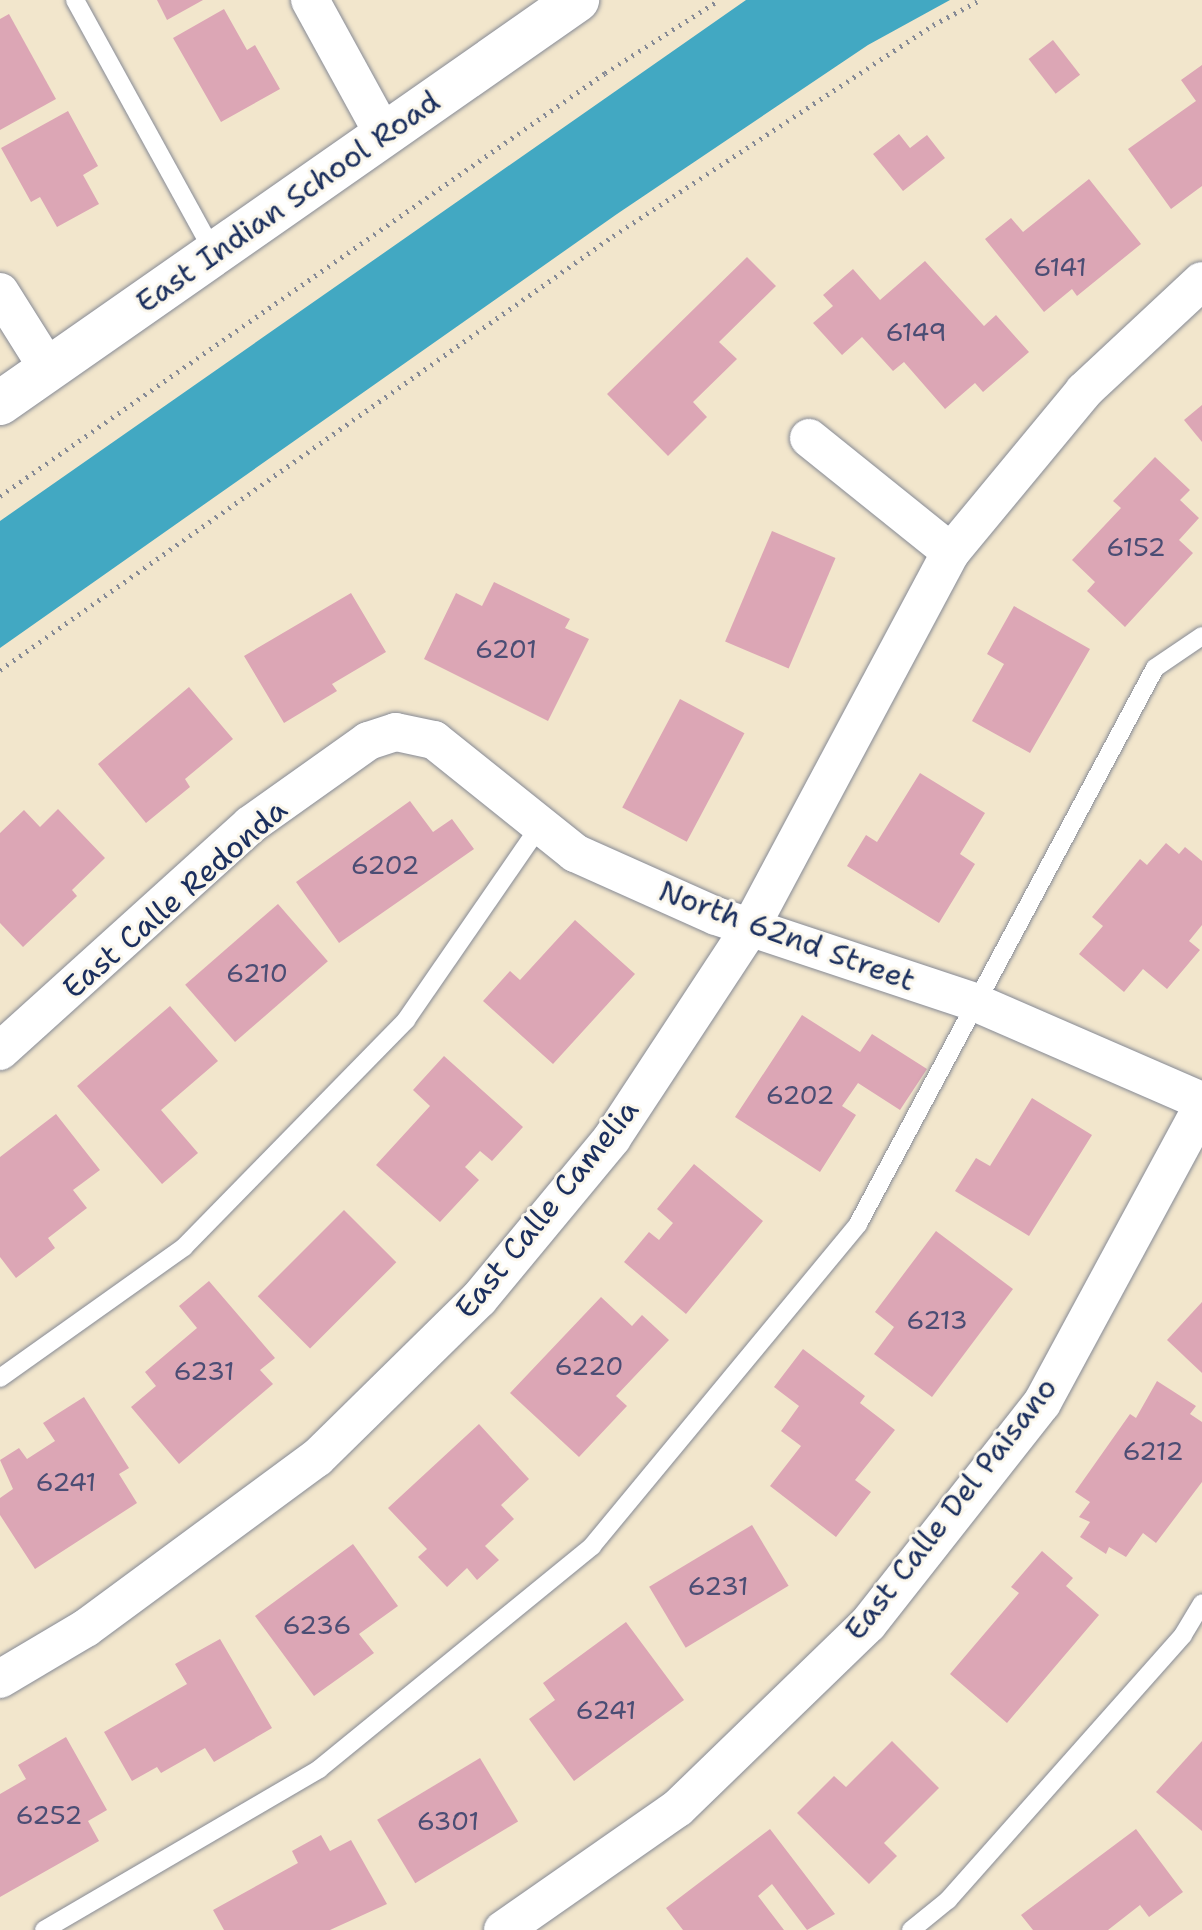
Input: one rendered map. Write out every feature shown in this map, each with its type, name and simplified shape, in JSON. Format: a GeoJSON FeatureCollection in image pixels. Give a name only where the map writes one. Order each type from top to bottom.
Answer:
{"type":"FeatureCollection","features":[{"type":"Feature","properties":{"kind":"main road","name":"East Indian School Road"},"geometry":{"type":"LineString","coordinates":[[0,403],[384,135],[560,4]]}},
{"type":"Feature","properties":{"kind":"street"},"geometry":{"type":"LineString","coordinates":[[310,0],[384,135]]}},
{"type":"Feature","properties":{"kind":"street","name":"East Calle Camelia"},"geometry":{"type":"LineString","coordinates":[[0,1679],[86,1628],[317,1458],[479,1299],[612,1138],[750,928],[951,552],[1084,391],[1202,281]]}},
{"type":"Feature","properties":{"kind":"street"},"geometry":{"type":"LineString","coordinates":[[0,292],[49,370]]}},
{"type":"Feature","properties":{"kind":"street"},"geometry":{"type":"LineString","coordinates":[[809,438],[951,552]]}},
{"type":"Feature","properties":{"kind":"street","name":"North 62nd Street"},"geometry":{"type":"LineString","coordinates":[[396,732],[434,740],[575,853],[750,928],[974,1002],[1202,1101]]}},
{"type":"Feature","properties":{"kind":"street","name":"East Calle Redonda"},"geometry":{"type":"LineString","coordinates":[[0,1051],[250,825],[368,741],[396,732]]}},
{"type":"Feature","properties":{"kind":"street","name":"East Calle Del Paisano"},"geometry":{"type":"LineString","coordinates":[[503,1930],[678,1808],[868,1624],[1042,1403],[1202,1107]]}},
{"type":"Feature","properties":{"kind":"lane"},"geometry":{"type":"LineString","coordinates":[[75,0],[215,254]]}},
{"type":"Feature","properties":{"kind":"lane"},"geometry":{"type":"LineString","coordinates":[[44,1930],[319,1769],[592,1546],[858,1224],[1155,668],[1202,636]]}},
{"type":"Feature","properties":{"kind":"lane"},"geometry":{"type":"LineString","coordinates":[[0,1378],[184,1247],[406,1020],[539,827]]}},
{"type":"Feature","properties":{"kind":"lane"},"geometry":{"type":"LineString","coordinates":[[911,1930],[978,1865],[1183,1635],[1202,1603]]}},
{"type":"Feature","properties":{"kind":"path"},"geometry":{"type":"LineString","coordinates":[[0,496],[605,73],[719,0]]}},
{"type":"Feature","properties":{"kind":"path"},"geometry":{"type":"LineString","coordinates":[[0,670],[613,236],[933,25],[980,0]]}},
{"type":"Feature","properties":{"kind":"water"},"geometry":{"type":"Polygon","coordinates":[[[746,0],[950,0],[868,45],[617,214],[0,648],[0,521],[746,0]]]}},
{"type":"Feature","properties":{"kind":"building"},"geometry":{"type":"Polygon","coordinates":[[[157,0],[203,0],[167,20],[157,0]]]}},
{"type":"Feature","properties":{"kind":"building"},"geometry":{"type":"Polygon","coordinates":[[[224,9],[247,50],[255,45],[280,89],[221,122],[173,38],[224,9]]]}},
{"type":"Feature","properties":{"kind":"building"},"geometry":{"type":"Polygon","coordinates":[[[9,14],[56,99],[0,130],[0,19],[9,14]]]}},
{"type":"Feature","properties":{"kind":"building"},"geometry":{"type":"Polygon","coordinates":[[[1053,40],[1080,75],[1056,94],[1029,59],[1053,40]]]}},
{"type":"Feature","properties":{"kind":"building"},"geometry":{"type":"Polygon","coordinates":[[[1202,65],[1202,186],[1171,209],[1128,149],[1196,101],[1181,80],[1202,65]]]}},
{"type":"Feature","properties":{"kind":"building"},"geometry":{"type":"Polygon","coordinates":[[[68,111],[98,166],[83,175],[99,204],[57,227],[40,197],[31,202],[1,148],[68,111]]]}},
{"type":"Feature","properties":{"kind":"building"},"geometry":{"type":"Polygon","coordinates":[[[899,134],[910,148],[927,135],[945,158],[903,191],[873,154],[899,134]]]}},
{"type":"Feature","properties":{"kind":"building"},"geometry":{"type":"Polygon","coordinates":[[[1089,179],[1141,244],[1077,296],[1072,289],[1044,312],[985,239],[1011,218],[1023,232],[1089,179]]]}},
{"type":"Feature","properties":{"kind":"building"},"geometry":{"type":"Polygon","coordinates":[[[747,257],[776,286],[719,342],[737,359],[693,402],[707,417],[668,456],[607,394],[747,257]]]}},
{"type":"Feature","properties":{"kind":"building"},"geometry":{"type":"Polygon","coordinates":[[[925,261],[984,326],[996,315],[1029,352],[983,392],[975,383],[945,409],[904,362],[893,371],[862,337],[842,355],[813,323],[833,306],[823,295],[853,269],[880,300],[925,261]]]}},
{"type":"Feature","properties":{"kind":"building"},"geometry":{"type":"Polygon","coordinates":[[[1202,405],[1202,442],[1184,420],[1202,405]]]}},
{"type":"Feature","properties":{"kind":"building"},"geometry":{"type":"Polygon","coordinates":[[[1155,457],[1190,490],[1180,500],[1199,518],[1179,540],[1193,553],[1125,627],[1087,591],[1095,582],[1072,560],[1121,508],[1113,501],[1155,457]]]}},
{"type":"Feature","properties":{"kind":"building"},"geometry":{"type":"Polygon","coordinates":[[[772,531],[836,558],[789,668],[725,641],[772,531]]]}},
{"type":"Feature","properties":{"kind":"building"},"geometry":{"type":"Polygon","coordinates":[[[494,582],[570,619],[565,628],[589,639],[548,721],[424,659],[456,593],[482,606],[494,582]]]}},
{"type":"Feature","properties":{"kind":"building"},"geometry":{"type":"Polygon","coordinates":[[[351,593],[386,652],[332,684],[337,691],[284,723],[244,656],[351,593]]]}},
{"type":"Feature","properties":{"kind":"building"},"geometry":{"type":"Polygon","coordinates":[[[1014,606],[1090,649],[1030,753],[972,721],[1004,664],[987,654],[1014,606]]]}},
{"type":"Feature","properties":{"kind":"building"},"geometry":{"type":"Polygon","coordinates":[[[189,687],[233,739],[185,779],[190,787],[146,823],[98,764],[189,687]]]}},
{"type":"Feature","properties":{"kind":"building"},"geometry":{"type":"Polygon","coordinates":[[[680,699],[744,733],[687,842],[622,808],[680,699]]]}},
{"type":"Feature","properties":{"kind":"building"},"geometry":{"type":"Polygon","coordinates":[[[920,773],[985,813],[960,854],[975,864],[939,923],[847,866],[866,835],[877,842],[920,773]]]}},
{"type":"Feature","properties":{"kind":"building"},"geometry":{"type":"Polygon","coordinates":[[[410,801],[433,832],[452,819],[474,849],[339,943],[296,882],[410,801]]]}},
{"type":"Feature","properties":{"kind":"building"},"geometry":{"type":"Polygon","coordinates":[[[58,809],[105,858],[72,890],[77,896],[23,947],[0,923],[0,833],[24,810],[40,827],[58,809]]]}},
{"type":"Feature","properties":{"kind":"building"},"geometry":{"type":"Polygon","coordinates":[[[1166,843],[1179,854],[1185,847],[1202,861],[1202,925],[1189,941],[1200,950],[1167,989],[1143,969],[1124,992],[1079,954],[1103,926],[1092,917],[1140,859],[1147,865],[1166,843]]]}},
{"type":"Feature","properties":{"kind":"building"},"geometry":{"type":"Polygon","coordinates":[[[278,904],[328,961],[235,1042],[185,985],[278,904]]]}},
{"type":"Feature","properties":{"kind":"building"},"geometry":{"type":"Polygon","coordinates":[[[575,920],[635,974],[553,1064],[483,1001],[510,971],[520,980],[575,920]]]}},
{"type":"Feature","properties":{"kind":"building"},"geometry":{"type":"Polygon","coordinates":[[[170,1006],[218,1061],[161,1110],[198,1153],[162,1184],[77,1086],[170,1006]]]}},
{"type":"Feature","properties":{"kind":"building"},"geometry":{"type":"Polygon","coordinates":[[[802,1015],[860,1052],[872,1034],[927,1069],[900,1110],[858,1083],[842,1106],[856,1115],[820,1172],[735,1117],[802,1015]]]}},
{"type":"Feature","properties":{"kind":"building"},"geometry":{"type":"Polygon","coordinates":[[[444,1056],[523,1127],[492,1161],[480,1151],[465,1167],[479,1180],[440,1222],[376,1165],[430,1106],[413,1090],[444,1056]]]}},
{"type":"Feature","properties":{"kind":"building"},"geometry":{"type":"Polygon","coordinates":[[[1032,1098],[1092,1135],[1029,1236],[955,1191],[976,1158],[990,1166],[1032,1098]]]}},
{"type":"Feature","properties":{"kind":"building"},"geometry":{"type":"Polygon","coordinates":[[[56,1114],[100,1170],[73,1190],[87,1208],[48,1238],[55,1248],[16,1278],[0,1257],[0,1157],[56,1114]]]}},
{"type":"Feature","properties":{"kind":"building"},"geometry":{"type":"Polygon","coordinates":[[[694,1164],[763,1221],[686,1314],[624,1262],[649,1232],[659,1240],[673,1223],[657,1209],[694,1164]]]}},
{"type":"Feature","properties":{"kind":"building"},"geometry":{"type":"Polygon","coordinates":[[[344,1210],[396,1262],[310,1349],[258,1296],[344,1210]]]}},
{"type":"Feature","properties":{"kind":"building"},"geometry":{"type":"Polygon","coordinates":[[[936,1231],[1013,1289],[932,1397],[874,1354],[894,1327],[875,1312],[936,1231]]]}},
{"type":"Feature","properties":{"kind":"building"},"geometry":{"type":"Polygon","coordinates":[[[209,1281],[275,1358],[260,1370],[273,1384],[179,1464],[131,1407],[156,1386],[145,1372],[197,1328],[179,1306],[209,1281]]]}},
{"type":"Feature","properties":{"kind":"building"},"geometry":{"type":"Polygon","coordinates":[[[601,1297],[632,1326],[642,1315],[669,1340],[616,1396],[627,1406],[579,1457],[510,1393],[601,1297]]]}},
{"type":"Feature","properties":{"kind":"building"},"geometry":{"type":"Polygon","coordinates":[[[1202,1302],[1202,1373],[1167,1340],[1202,1302]]]}},
{"type":"Feature","properties":{"kind":"building"},"geometry":{"type":"Polygon","coordinates":[[[803,1349],[865,1396],[860,1403],[895,1430],[855,1480],[871,1492],[836,1537],[770,1486],[801,1446],[781,1431],[799,1406],[774,1387],[803,1349]]]}},
{"type":"Feature","properties":{"kind":"building"},"geometry":{"type":"Polygon","coordinates":[[[1157,1381],[1196,1406],[1190,1414],[1202,1422],[1202,1482],[1156,1543],[1143,1533],[1126,1557],[1109,1547],[1106,1554],[1080,1537],[1090,1522],[1079,1517],[1090,1502],[1075,1492],[1130,1414],[1136,1418],[1157,1381]]]}},
{"type":"Feature","properties":{"kind":"building"},"geometry":{"type":"Polygon","coordinates":[[[84,1397],[129,1468],[119,1474],[137,1503],[35,1569],[0,1515],[0,1498],[13,1489],[0,1460],[19,1448],[27,1459],[55,1441],[43,1423],[84,1397]]]}},
{"type":"Feature","properties":{"kind":"building"},"geometry":{"type":"Polygon","coordinates":[[[479,1424],[529,1479],[501,1505],[514,1519],[485,1546],[499,1560],[477,1580],[467,1568],[447,1587],[418,1557],[427,1549],[388,1508],[479,1424]]]}},
{"type":"Feature","properties":{"kind":"building"},"geometry":{"type":"Polygon","coordinates":[[[752,1525],[789,1586],[686,1648],[649,1587],[752,1525]]]}},
{"type":"Feature","properties":{"kind":"building"},"geometry":{"type":"Polygon","coordinates":[[[353,1544],[398,1606],[359,1634],[374,1653],[314,1696],[255,1616],[353,1544]]]}},
{"type":"Feature","properties":{"kind":"building"},"geometry":{"type":"Polygon","coordinates":[[[1042,1551],[1073,1578],[1066,1586],[1099,1615],[1007,1723],[950,1674],[1019,1593],[1011,1587],[1042,1551]]]}},
{"type":"Feature","properties":{"kind":"building"},"geometry":{"type":"Polygon","coordinates":[[[626,1622],[684,1700],[574,1781],[529,1719],[555,1700],[543,1683],[626,1622]]]}},
{"type":"Feature","properties":{"kind":"building"},"geometry":{"type":"Polygon","coordinates":[[[220,1639],[272,1728],[214,1762],[205,1748],[161,1773],[157,1767],[132,1781],[104,1732],[187,1684],[175,1664],[220,1639]]]}},
{"type":"Feature","properties":{"kind":"building"},"geometry":{"type":"Polygon","coordinates":[[[66,1737],[107,1810],[88,1821],[99,1841],[0,1897],[0,1794],[26,1779],[18,1765],[66,1737]]]}},
{"type":"Feature","properties":{"kind":"building"},"geometry":{"type":"Polygon","coordinates":[[[892,1741],[939,1788],[884,1843],[897,1856],[869,1884],[797,1813],[834,1776],[846,1787],[892,1741]]]}},
{"type":"Feature","properties":{"kind":"building"},"geometry":{"type":"Polygon","coordinates":[[[1202,1741],[1202,1831],[1156,1792],[1202,1741]]]}},
{"type":"Feature","properties":{"kind":"building"},"geometry":{"type":"Polygon","coordinates":[[[480,1758],[518,1821],[415,1883],[377,1820],[480,1758]]]}},
{"type":"Feature","properties":{"kind":"building"},"geometry":{"type":"Polygon","coordinates":[[[770,1829],[835,1914],[807,1930],[772,1884],[758,1896],[784,1930],[683,1930],[666,1908],[770,1829]]]}},
{"type":"Feature","properties":{"kind":"building"},"geometry":{"type":"Polygon","coordinates":[[[1136,1829],[1183,1892],[1149,1917],[1140,1905],[1108,1930],[1033,1930],[1021,1915],[1136,1829]]]}},
{"type":"Feature","properties":{"kind":"building"},"geometry":{"type":"Polygon","coordinates":[[[321,1835],[330,1851],[351,1840],[387,1904],[330,1930],[224,1930],[213,1910],[298,1863],[292,1851],[321,1835]]]}}]}
